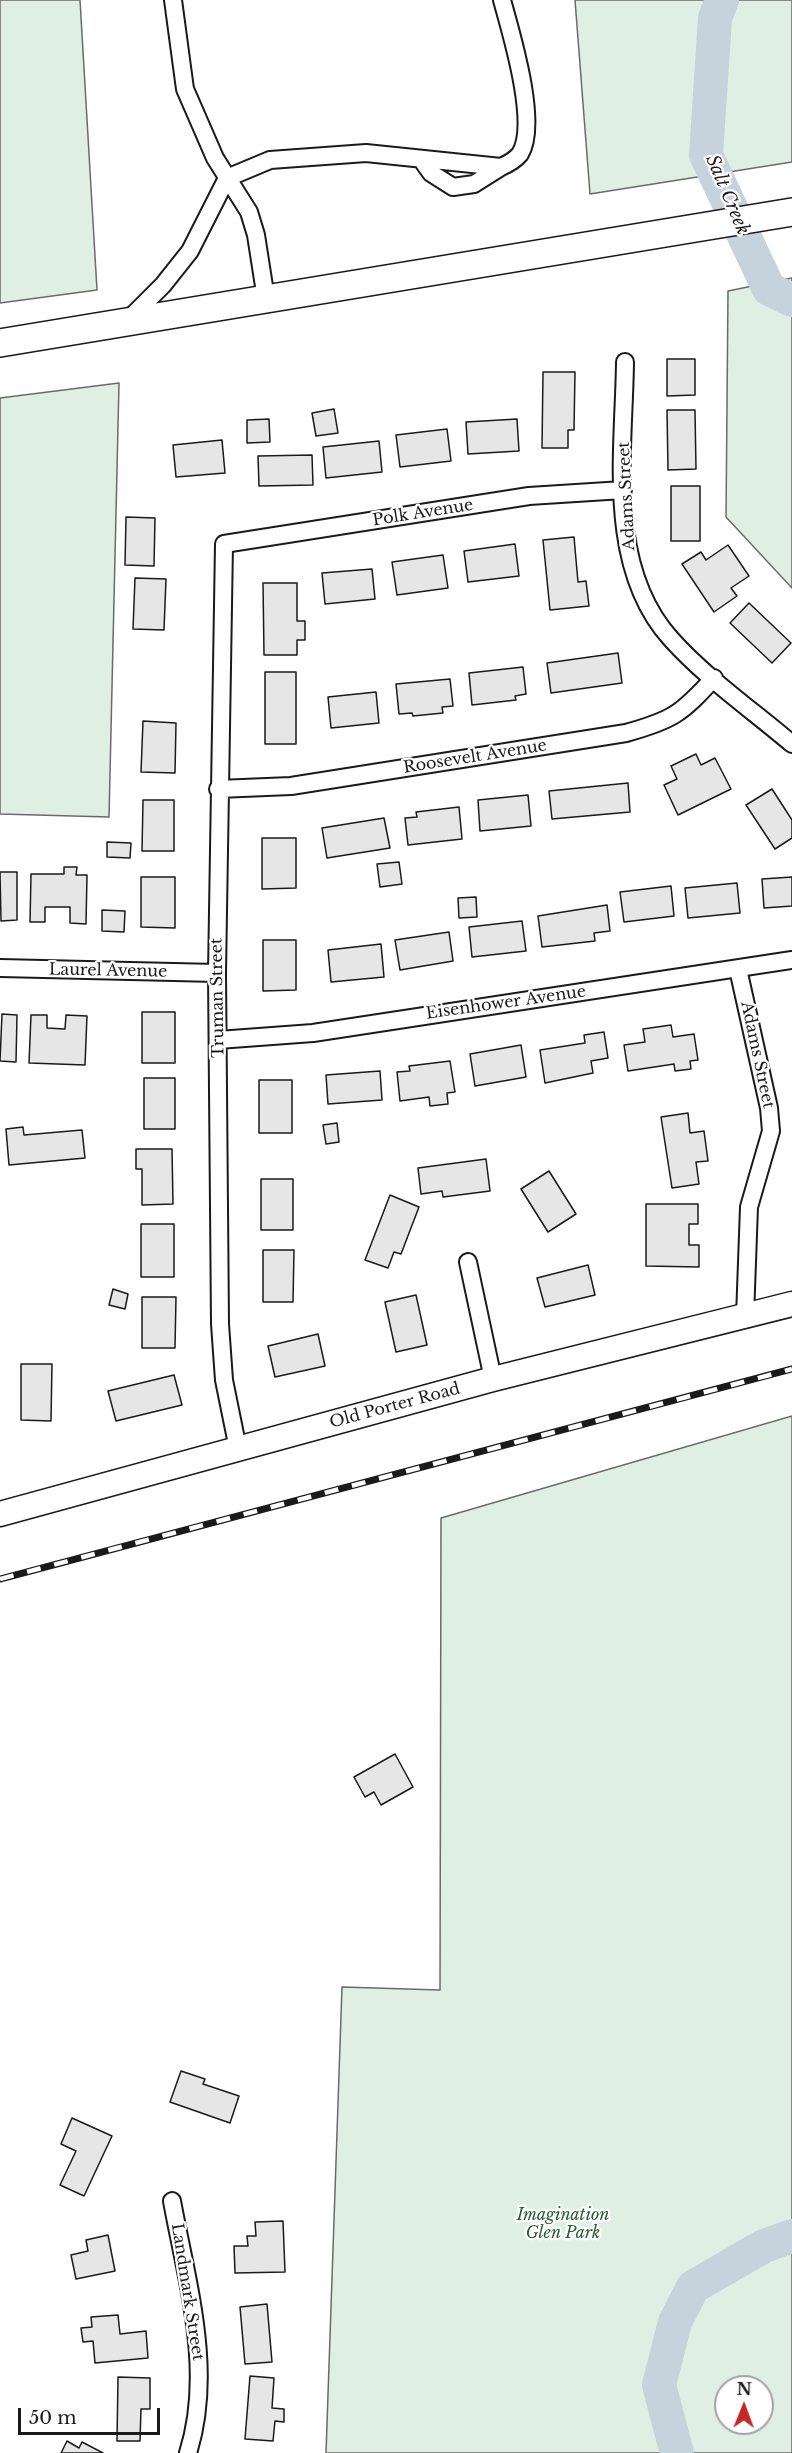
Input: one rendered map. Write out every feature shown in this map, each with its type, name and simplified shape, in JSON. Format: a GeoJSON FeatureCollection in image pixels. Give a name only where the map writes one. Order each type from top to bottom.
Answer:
{"type":"FeatureCollection","features":[{"type":"Feature","properties":{"kind":"main road"},"geometry":{"type":"LineString","coordinates":[[0,343],[792,212]]}},
{"type":"Feature","properties":{"kind":"street"},"geometry":{"type":"LineString","coordinates":[[172,0],[185,88],[227,178],[249,212],[256,235],[266,299]]}},
{"type":"Feature","properties":{"kind":"street"},"geometry":{"type":"LineString","coordinates":[[421,159],[431,172],[453,187],[474,184],[519,154],[525,140],[524,91],[502,0]]}},
{"type":"Feature","properties":{"kind":"street"},"geometry":{"type":"LineString","coordinates":[[126,322],[163,285],[190,251],[227,178],[270,160],[366,153],[501,167]]}},
{"type":"Feature","properties":{"kind":"street","name":"Adams Street"},"geometry":{"type":"LineString","coordinates":[[625,362],[623,490],[630,564],[647,602],[670,638],[792,744]]}},
{"type":"Feature","properties":{"kind":"street","name":"Polk Avenue"},"geometry":{"type":"LineString","coordinates":[[224,544],[530,496],[623,490]]}},
{"type":"Feature","properties":{"kind":"street","name":"Truman Street"},"geometry":{"type":"LineString","coordinates":[[224,544],[218,789],[217,973],[220,1352],[238,1449]]}},
{"type":"Feature","properties":{"kind":"street","name":"Roosevelt Avenue"},"geometry":{"type":"LineString","coordinates":[[218,789],[291,786],[626,733],[656,725],[682,712],[714,678]]}},
{"type":"Feature","properties":{"kind":"street","name":"Eisenhower Avenue"},"geometry":{"type":"LineString","coordinates":[[218,1040],[313,1033],[792,960]]}},
{"type":"Feature","properties":{"kind":"street","name":"Laurel Avenue"},"geometry":{"type":"LineString","coordinates":[[0,968],[217,973]]}},
{"type":"Feature","properties":{"kind":"street","name":"Adams Street"},"geometry":{"type":"LineString","coordinates":[[738,969],[769,1108],[771,1131],[749,1207],[745,1317]]}},
{"type":"Feature","properties":{"kind":"street"},"geometry":{"type":"LineString","coordinates":[[468,1262],[493,1379]]}},
{"type":"Feature","properties":{"kind":"street","name":"Old Porter Road"},"geometry":{"type":"LineString","coordinates":[[0,1514],[493,1379],[792,1304]]}},
{"type":"Feature","properties":{"kind":"street","name":"Landmark Street"},"geometry":{"type":"LineString","coordinates":[[172,2201],[194,2321],[199,2363],[198,2402],[188,2453]]}},
{"type":"Feature","properties":{"kind":"green space"},"geometry":{"type":"Polygon","coordinates":[[[0,0],[80,0],[97,290],[0,303],[0,0]]]}},
{"type":"Feature","properties":{"kind":"green space"},"geometry":{"type":"Polygon","coordinates":[[[575,0],[792,0],[792,162],[590,194],[575,0]]]}},
{"type":"Feature","properties":{"kind":"green space"},"geometry":{"type":"Polygon","coordinates":[[[792,278],[792,588],[726,517],[728,291],[792,278]]]}},
{"type":"Feature","properties":{"kind":"green space"},"geometry":{"type":"Polygon","coordinates":[[[119,383],[109,817],[0,814],[0,398],[119,383]]]}},
{"type":"Feature","properties":{"kind":"green space","name":"Imagination Glen Park"},"geometry":{"type":"Polygon","coordinates":[[[792,1416],[792,2453],[326,2453],[342,1987],[440,1990],[441,1518],[792,1416]]]}},
{"type":"Feature","properties":{"kind":"building"},"geometry":{"type":"Polygon","coordinates":[[[667,359],[695,359],[695,395],[667,396],[667,359]]]}},
{"type":"Feature","properties":{"kind":"building"},"geometry":{"type":"Polygon","coordinates":[[[543,372],[575,372],[574,430],[568,430],[568,448],[542,448],[543,372]]]}},
{"type":"Feature","properties":{"kind":"building"},"geometry":{"type":"Polygon","coordinates":[[[334,409],[338,433],[316,436],[312,413],[334,409]]]}},
{"type":"Feature","properties":{"kind":"building"},"geometry":{"type":"Polygon","coordinates":[[[667,410],[695,410],[696,469],[668,470],[667,410]]]}},
{"type":"Feature","properties":{"kind":"building"},"geometry":{"type":"Polygon","coordinates":[[[269,419],[270,442],[247,443],[247,420],[269,419]]]}},
{"type":"Feature","properties":{"kind":"building"},"geometry":{"type":"Polygon","coordinates":[[[517,419],[519,451],[468,454],[466,422],[517,419]]]}},
{"type":"Feature","properties":{"kind":"building"},"geometry":{"type":"Polygon","coordinates":[[[447,429],[451,461],[400,467],[396,435],[447,429]]]}},
{"type":"Feature","properties":{"kind":"building"},"geometry":{"type":"Polygon","coordinates":[[[222,440],[225,473],[176,477],[173,445],[222,440]]]}},
{"type":"Feature","properties":{"kind":"building"},"geometry":{"type":"Polygon","coordinates":[[[379,441],[382,472],[326,478],[323,447],[379,441]]]}},
{"type":"Feature","properties":{"kind":"building"},"geometry":{"type":"Polygon","coordinates":[[[312,455],[313,485],[259,486],[258,456],[312,455]]]}},
{"type":"Feature","properties":{"kind":"building"},"geometry":{"type":"Polygon","coordinates":[[[671,486],[700,486],[700,541],[671,541],[671,486]]]}},
{"type":"Feature","properties":{"kind":"building"},"geometry":{"type":"Polygon","coordinates":[[[126,517],[155,518],[154,566],[125,565],[126,517]]]}},
{"type":"Feature","properties":{"kind":"building"},"geometry":{"type":"Polygon","coordinates":[[[574,537],[578,582],[586,581],[589,606],[550,610],[543,540],[574,537]]]}},
{"type":"Feature","properties":{"kind":"building"},"geometry":{"type":"Polygon","coordinates":[[[515,544],[519,576],[468,582],[464,551],[515,544]]]}},
{"type":"Feature","properties":{"kind":"building"},"geometry":{"type":"Polygon","coordinates":[[[728,545],[749,576],[731,588],[737,596],[714,612],[682,564],[701,552],[706,560],[728,545]]]}},
{"type":"Feature","properties":{"kind":"building"},"geometry":{"type":"Polygon","coordinates":[[[443,555],[448,588],[397,595],[392,562],[443,555]]]}},
{"type":"Feature","properties":{"kind":"building"},"geometry":{"type":"Polygon","coordinates":[[[372,569],[375,599],[325,604],[322,573],[372,569]]]}},
{"type":"Feature","properties":{"kind":"building"},"geometry":{"type":"Polygon","coordinates":[[[135,578],[166,579],[164,630],[133,629],[135,578]]]}},
{"type":"Feature","properties":{"kind":"building"},"geometry":{"type":"Polygon","coordinates":[[[263,583],[297,583],[297,621],[305,621],[305,640],[297,640],[297,655],[264,655],[263,583]]]}},
{"type":"Feature","properties":{"kind":"building"},"geometry":{"type":"Polygon","coordinates":[[[749,603],[791,643],[772,663],[730,623],[749,603]]]}},
{"type":"Feature","properties":{"kind":"building"},"geometry":{"type":"Polygon","coordinates":[[[618,653],[622,683],[551,693],[547,663],[618,653]]]}},
{"type":"Feature","properties":{"kind":"building"},"geometry":{"type":"Polygon","coordinates":[[[523,667],[526,694],[515,696],[516,700],[472,705],[469,673],[523,667]]]}},
{"type":"Feature","properties":{"kind":"building"},"geometry":{"type":"Polygon","coordinates":[[[265,672],[296,672],[296,744],[265,744],[265,672]]]}},
{"type":"Feature","properties":{"kind":"building"},"geometry":{"type":"Polygon","coordinates":[[[450,679],[453,706],[442,707],[443,713],[413,716],[412,713],[399,714],[396,684],[450,679]]]}},
{"type":"Feature","properties":{"kind":"building"},"geometry":{"type":"Polygon","coordinates":[[[376,692],[379,723],[331,728],[328,697],[376,692]]]}},
{"type":"Feature","properties":{"kind":"building"},"geometry":{"type":"Polygon","coordinates":[[[143,721],[176,723],[175,773],[141,772],[143,721]]]}},
{"type":"Feature","properties":{"kind":"building"},"geometry":{"type":"Polygon","coordinates":[[[696,754],[701,765],[715,758],[731,789],[678,815],[664,785],[677,779],[671,766],[696,754]]]}},
{"type":"Feature","properties":{"kind":"building"},"geometry":{"type":"Polygon","coordinates":[[[628,783],[630,812],[552,819],[549,791],[628,783]]]}},
{"type":"Feature","properties":{"kind":"building"},"geometry":{"type":"Polygon","coordinates":[[[772,789],[792,820],[792,838],[775,849],[746,805],[772,789]]]}},
{"type":"Feature","properties":{"kind":"building"},"geometry":{"type":"Polygon","coordinates":[[[528,795],[531,826],[480,831],[478,800],[528,795]]]}},
{"type":"Feature","properties":{"kind":"building"},"geometry":{"type":"Polygon","coordinates":[[[143,800],[174,800],[174,851],[142,851],[143,800]]]}},
{"type":"Feature","properties":{"kind":"building"},"geometry":{"type":"Polygon","coordinates":[[[459,807],[462,839],[408,845],[405,818],[417,817],[416,812],[459,807]]]}},
{"type":"Feature","properties":{"kind":"building"},"geometry":{"type":"Polygon","coordinates":[[[384,818],[390,848],[327,858],[322,828],[384,818]]]}},
{"type":"Feature","properties":{"kind":"building"},"geometry":{"type":"Polygon","coordinates":[[[262,838],[296,838],[296,888],[262,889],[262,838]]]}},
{"type":"Feature","properties":{"kind":"building"},"geometry":{"type":"Polygon","coordinates":[[[107,842],[131,843],[130,858],[107,857],[107,842]]]}},
{"type":"Feature","properties":{"kind":"building"},"geometry":{"type":"Polygon","coordinates":[[[399,862],[402,884],[380,887],[377,864],[399,862]]]}},
{"type":"Feature","properties":{"kind":"building"},"geometry":{"type":"Polygon","coordinates":[[[64,867],[77,867],[76,875],[87,875],[86,924],[70,923],[70,907],[45,907],[45,922],[30,922],[31,874],[64,874],[64,867]]]}},
{"type":"Feature","properties":{"kind":"building"},"geometry":{"type":"Polygon","coordinates":[[[0,872],[17,872],[17,920],[1,921],[0,872]]]}},
{"type":"Feature","properties":{"kind":"building"},"geometry":{"type":"Polygon","coordinates":[[[141,877],[175,877],[175,928],[141,927],[141,877]]]}},
{"type":"Feature","properties":{"kind":"building"},"geometry":{"type":"Polygon","coordinates":[[[792,877],[792,906],[764,908],[762,879],[792,877]]]}},
{"type":"Feature","properties":{"kind":"building"},"geometry":{"type":"Polygon","coordinates":[[[737,883],[740,913],[688,918],[685,888],[737,883]]]}},
{"type":"Feature","properties":{"kind":"building"},"geometry":{"type":"Polygon","coordinates":[[[671,886],[674,916],[624,922],[620,892],[671,886]]]}},
{"type":"Feature","properties":{"kind":"building"},"geometry":{"type":"Polygon","coordinates":[[[476,897],[477,917],[459,918],[458,898],[476,897]]]}},
{"type":"Feature","properties":{"kind":"building"},"geometry":{"type":"Polygon","coordinates":[[[607,905],[610,931],[594,933],[595,941],[542,947],[538,916],[607,905]]]}},
{"type":"Feature","properties":{"kind":"building"},"geometry":{"type":"Polygon","coordinates":[[[102,910],[125,911],[124,932],[102,931],[102,910]]]}},
{"type":"Feature","properties":{"kind":"building"},"geometry":{"type":"Polygon","coordinates":[[[522,921],[526,951],[472,957],[469,927],[522,921]]]}},
{"type":"Feature","properties":{"kind":"building"},"geometry":{"type":"Polygon","coordinates":[[[449,932],[453,961],[400,970],[395,940],[449,932]]]}},
{"type":"Feature","properties":{"kind":"building"},"geometry":{"type":"Polygon","coordinates":[[[263,940],[296,940],[296,990],[263,991],[263,940]]]}},
{"type":"Feature","properties":{"kind":"building"},"geometry":{"type":"Polygon","coordinates":[[[381,944],[384,977],[331,982],[328,950],[381,944]]]}},
{"type":"Feature","properties":{"kind":"building"},"geometry":{"type":"Polygon","coordinates":[[[142,1012],[175,1012],[175,1063],[142,1063],[142,1012]]]}},
{"type":"Feature","properties":{"kind":"building"},"geometry":{"type":"Polygon","coordinates":[[[2,1014],[17,1015],[16,1062],[0,1061],[2,1014]]]}},
{"type":"Feature","properties":{"kind":"building"},"geometry":{"type":"Polygon","coordinates":[[[31,1015],[47,1015],[47,1028],[65,1029],[66,1015],[87,1016],[85,1065],[29,1063],[31,1015]]]}},
{"type":"Feature","properties":{"kind":"building"},"geometry":{"type":"Polygon","coordinates":[[[671,1025],[673,1037],[694,1034],[698,1060],[690,1061],[691,1069],[675,1071],[674,1064],[628,1071],[624,1045],[645,1042],[643,1029],[671,1025]]]}},
{"type":"Feature","properties":{"kind":"building"},"geometry":{"type":"Polygon","coordinates":[[[604,1032],[608,1058],[591,1061],[593,1073],[545,1083],[540,1050],[585,1043],[584,1035],[604,1032]]]}},
{"type":"Feature","properties":{"kind":"building"},"geometry":{"type":"Polygon","coordinates":[[[521,1045],[526,1077],[475,1086],[470,1054],[521,1045]]]}},
{"type":"Feature","properties":{"kind":"building"},"geometry":{"type":"Polygon","coordinates":[[[450,1061],[455,1092],[447,1093],[448,1104],[430,1106],[429,1097],[400,1101],[397,1072],[410,1071],[409,1066],[450,1061]]]}},
{"type":"Feature","properties":{"kind":"building"},"geometry":{"type":"Polygon","coordinates":[[[380,1071],[382,1100],[328,1104],[326,1075],[380,1071]]]}},
{"type":"Feature","properties":{"kind":"building"},"geometry":{"type":"Polygon","coordinates":[[[144,1078],[175,1078],[175,1129],[144,1129],[144,1078]]]}},
{"type":"Feature","properties":{"kind":"building"},"geometry":{"type":"Polygon","coordinates":[[[259,1080],[292,1080],[292,1133],[259,1133],[259,1080]]]}},
{"type":"Feature","properties":{"kind":"building"},"geometry":{"type":"Polygon","coordinates":[[[688,1113],[690,1133],[704,1131],[708,1161],[696,1162],[699,1184],[672,1188],[661,1117],[688,1113]]]}},
{"type":"Feature","properties":{"kind":"building"},"geometry":{"type":"Polygon","coordinates":[[[337,1123],[339,1142],[326,1144],[323,1125],[337,1123]]]}},
{"type":"Feature","properties":{"kind":"building"},"geometry":{"type":"Polygon","coordinates":[[[23,1127],[24,1135],[82,1130],[85,1158],[9,1165],[6,1129],[23,1127]]]}},
{"type":"Feature","properties":{"kind":"building"},"geometry":{"type":"Polygon","coordinates":[[[136,1149],[172,1149],[173,1204],[142,1205],[142,1169],[136,1169],[136,1149]]]}},
{"type":"Feature","properties":{"kind":"building"},"geometry":{"type":"Polygon","coordinates":[[[486,1159],[490,1191],[443,1197],[442,1191],[421,1194],[418,1168],[486,1159]]]}},
{"type":"Feature","properties":{"kind":"building"},"geometry":{"type":"Polygon","coordinates":[[[549,1171],[576,1214],[548,1232],[521,1189],[549,1171]]]}},
{"type":"Feature","properties":{"kind":"building"},"geometry":{"type":"Polygon","coordinates":[[[261,1179],[293,1179],[293,1230],[261,1230],[261,1179]]]}},
{"type":"Feature","properties":{"kind":"building"},"geometry":{"type":"Polygon","coordinates":[[[390,1195],[419,1207],[401,1254],[394,1252],[388,1268],[365,1260],[390,1195]]]}},
{"type":"Feature","properties":{"kind":"building"},"geometry":{"type":"Polygon","coordinates":[[[646,1204],[698,1204],[698,1224],[689,1224],[689,1245],[699,1245],[699,1267],[646,1266],[646,1204]]]}},
{"type":"Feature","properties":{"kind":"building"},"geometry":{"type":"Polygon","coordinates":[[[141,1224],[174,1224],[174,1277],[141,1277],[141,1224]]]}},
{"type":"Feature","properties":{"kind":"building"},"geometry":{"type":"Polygon","coordinates":[[[263,1250],[294,1250],[293,1302],[263,1302],[263,1250]]]}},
{"type":"Feature","properties":{"kind":"building"},"geometry":{"type":"Polygon","coordinates":[[[588,1265],[595,1295],[545,1307],[537,1278],[588,1265]]]}},
{"type":"Feature","properties":{"kind":"building"},"geometry":{"type":"Polygon","coordinates":[[[113,1289],[128,1294],[125,1309],[109,1305],[113,1289]]]}},
{"type":"Feature","properties":{"kind":"building"},"geometry":{"type":"Polygon","coordinates":[[[416,1295],[427,1345],[396,1352],[385,1302],[416,1295]]]}},
{"type":"Feature","properties":{"kind":"building"},"geometry":{"type":"Polygon","coordinates":[[[142,1297],[176,1297],[175,1348],[142,1348],[142,1297]]]}},
{"type":"Feature","properties":{"kind":"building"},"geometry":{"type":"Polygon","coordinates":[[[318,1334],[325,1366],[275,1377],[268,1346],[318,1334]]]}},
{"type":"Feature","properties":{"kind":"building"},"geometry":{"type":"Polygon","coordinates":[[[21,1364],[52,1364],[51,1421],[21,1420],[21,1364]]]}},
{"type":"Feature","properties":{"kind":"building"},"geometry":{"type":"Polygon","coordinates":[[[174,1375],[182,1405],[116,1421],[108,1391],[174,1375]]]}},
{"type":"Feature","properties":{"kind":"building"},"geometry":{"type":"Polygon","coordinates":[[[395,1754],[413,1787],[381,1805],[374,1792],[365,1797],[354,1777],[395,1754]]]}},
{"type":"Feature","properties":{"kind":"building"},"geometry":{"type":"Polygon","coordinates":[[[181,2071],[205,2079],[203,2084],[239,2096],[230,2123],[170,2102],[181,2071]]]}},
{"type":"Feature","properties":{"kind":"building"},"geometry":{"type":"Polygon","coordinates":[[[72,2118],[112,2136],[84,2196],[60,2185],[76,2151],[61,2144],[72,2118]]]}},
{"type":"Feature","properties":{"kind":"building"},"geometry":{"type":"Polygon","coordinates":[[[283,2221],[285,2272],[235,2273],[234,2246],[248,2246],[247,2236],[256,2236],[255,2222],[283,2221]]]}},
{"type":"Feature","properties":{"kind":"building"},"geometry":{"type":"Polygon","coordinates":[[[108,2235],[115,2271],[76,2279],[71,2255],[88,2251],[86,2240],[108,2235]]]}},
{"type":"Feature","properties":{"kind":"building"},"geometry":{"type":"Polygon","coordinates":[[[267,2304],[272,2362],[245,2364],[240,2307],[267,2304]]]}},
{"type":"Feature","properties":{"kind":"building"},"geometry":{"type":"Polygon","coordinates":[[[118,2315],[120,2334],[146,2331],[148,2358],[95,2363],[93,2341],[83,2342],[81,2328],[92,2327],[91,2317],[118,2315]]]}},
{"type":"Feature","properties":{"kind":"building"},"geometry":{"type":"Polygon","coordinates":[[[250,2376],[274,2378],[272,2408],[284,2409],[284,2422],[275,2421],[273,2441],[245,2439],[250,2376]]]}},
{"type":"Feature","properties":{"kind":"building"},"geometry":{"type":"Polygon","coordinates":[[[118,2377],[150,2378],[150,2409],[141,2409],[140,2441],[117,2441],[118,2377]]]}},
{"type":"Feature","properties":{"kind":"building"},"geometry":{"type":"Polygon","coordinates":[[[67,2441],[79,2448],[82,2442],[103,2453],[61,2453],[67,2441]]]}},
{"type":"Feature","properties":{"kind":"waterway","name":"Salt Creek"},"geometry":{"type":"LineString","coordinates":[[722,0],[715,18],[706,155],[769,289],[792,300]]}},
{"type":"Feature","properties":{"kind":"waterway","name":"Salt Creek"},"geometry":{"type":"LineString","coordinates":[[677,2453],[659,2385],[675,2322],[693,2287],[764,2246],[792,2236]]}},
{"type":"Feature","properties":{"kind":"railway"},"geometry":{"type":"LineString","coordinates":[[0,1579],[792,1369]]}}]}
